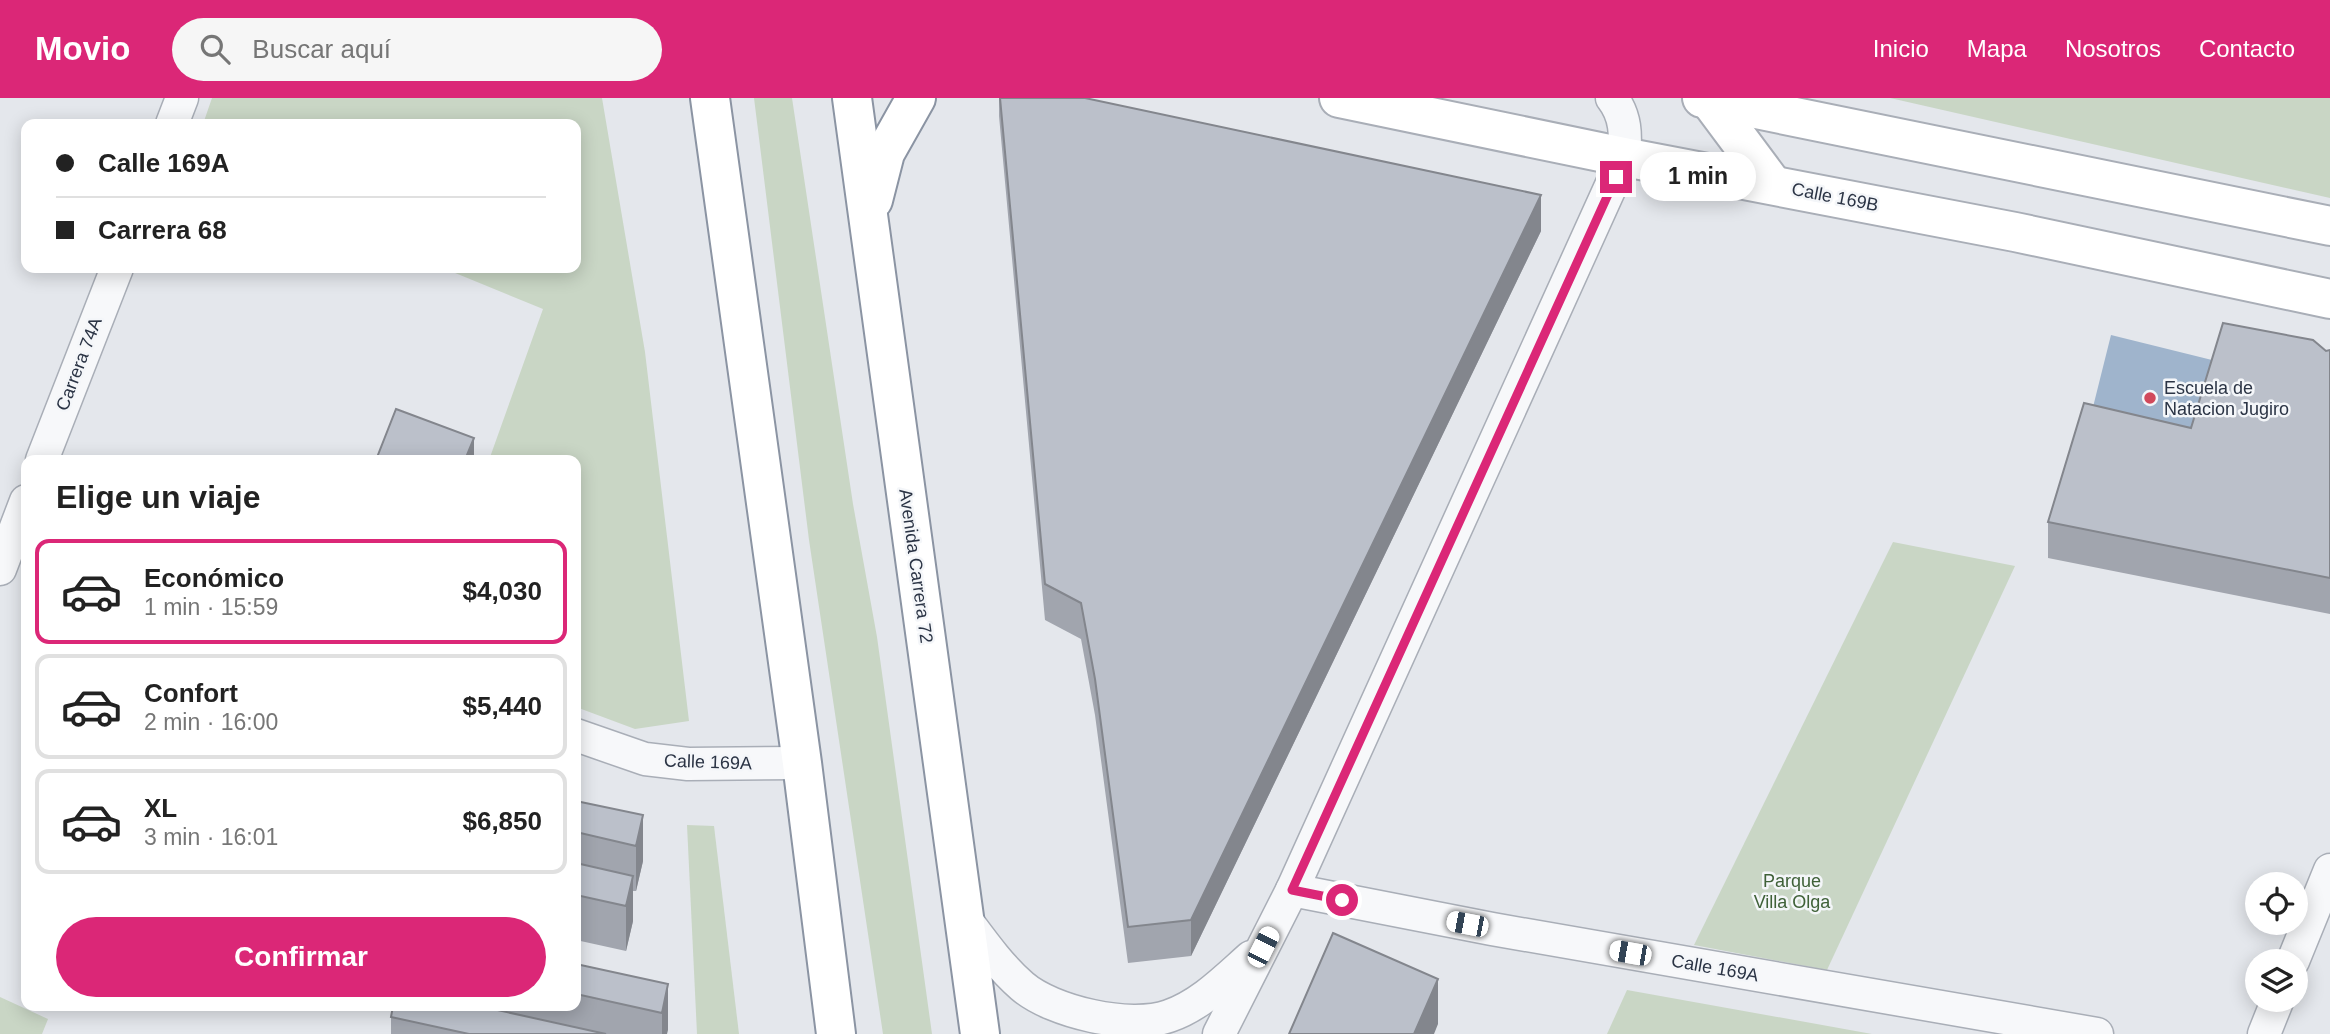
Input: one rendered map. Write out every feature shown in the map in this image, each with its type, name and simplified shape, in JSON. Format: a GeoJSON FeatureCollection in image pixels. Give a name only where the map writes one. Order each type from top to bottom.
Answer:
{"type":"FeatureCollection","features":[{"type":"Feature","properties":{"kind":"main road"},"geometry":{"type":"LineString","coordinates":[[710,98],[802,763],[836,1034]]}},
{"type":"Feature","properties":{"kind":"main road","name":"Avenida Carrera 72"},"geometry":{"type":"LineString","coordinates":[[852,98],[980,1034]]}},
{"type":"Feature","properties":{"kind":"main road"},"geometry":{"type":"LineString","coordinates":[[868,223],[885,153],[916,98]]}},
{"type":"Feature","properties":{"kind":"main road","name":"Calle 169B"},"geometry":{"type":"LineString","coordinates":[[1339,98],[1625,157],[2015,232],[2330,299]]}},
{"type":"Feature","properties":{"kind":"main road"},"geometry":{"type":"LineString","coordinates":[[1706,98],[1789,107],[2330,226]]}},
{"type":"Feature","properties":{"kind":"main road"},"geometry":{"type":"LineString","coordinates":[[1706,98],[1772,184]]}},
{"type":"Feature","properties":{"kind":"street"},"geometry":{"type":"LineString","coordinates":[[174,119],[182,98]]}},
{"type":"Feature","properties":{"kind":"street"},"geometry":{"type":"LineString","coordinates":[[1219,1034],[1292,890],[1625,157],[1623,119],[1612,98]]}},
{"type":"Feature","properties":{"kind":"street","name":"Carrera 74A"},"geometry":{"type":"LineString","coordinates":[[44,455],[115,273]]}},
{"type":"Feature","properties":{"kind":"street"},"geometry":{"type":"LineString","coordinates":[[0,569],[21,523]]}},
{"type":"Feature","properties":{"kind":"street","name":"Calle 169A"},"geometry":{"type":"LineString","coordinates":[[581,737],[645,759],[688,764],[802,763]]}},
{"type":"Feature","properties":{"kind":"street"},"geometry":{"type":"LineString","coordinates":[[2298,949],[2330,870]]}},
{"type":"Feature","properties":{"kind":"street","name":"Calle 169A"},"geometry":{"type":"LineString","coordinates":[[1292,890],[1506,931],[2097,1034]]}},
{"type":"Feature","properties":{"kind":"street"},"geometry":{"type":"LineString","coordinates":[[963,916],[993,955],[1022,986],[1042,1000],[1102,1018],[1136,1023],[1169,1016],[1203,999],[1263,947]]}},
{"type":"Feature","properties":{"kind":"street"},"geometry":{"type":"LineString","coordinates":[[2264,1034],[2273,1012]]}},
{"type":"Feature","properties":{"kind":"green space"},"geometry":{"type":"Polygon","coordinates":[[[212,98],[602,98],[645,352],[689,721],[635,729],[581,709],[581,455],[491,455],[543,309],[455,273],[581,273],[581,119],[205,119],[212,98]]]}},
{"type":"Feature","properties":{"kind":"green space"},"geometry":{"type":"Polygon","coordinates":[[[754,98],[792,98],[853,504],[877,637],[932,1034],[883,1034],[809,540],[754,98]]]}},
{"type":"Feature","properties":{"kind":"green space"},"geometry":{"type":"Polygon","coordinates":[[[1890,98],[2330,98],[2330,198],[1890,98]]]}},
{"type":"Feature","properties":{"kind":"green space","name":"Parque Villa Olga"},"geometry":{"type":"Polygon","coordinates":[[[1893,542],[2015,566],[1827,970],[1694,945],[1893,542]]]}},
{"type":"Feature","properties":{"kind":"green space"},"geometry":{"type":"Polygon","coordinates":[[[687,825],[714,826],[739,1034],[697,1034],[687,825]]]}},
{"type":"Feature","properties":{"kind":"green space"},"geometry":{"type":"Polygon","coordinates":[[[1627,990],[1872,1034],[1607,1034],[1627,990]]]}},
{"type":"Feature","properties":{"kind":"green space"},"geometry":{"type":"Polygon","coordinates":[[[0,997],[21,1007],[21,1011],[31,1011],[48,1019],[42,1034],[0,1034],[0,997]]]}},
{"type":"Feature","properties":{"kind":"water","name":"Escuela de Natacion Jugiro"},"geometry":{"type":"Polygon","coordinates":[[[2111,335],[2216,361],[2189,459],[2086,435],[2111,335]]]}},
{"type":"Feature","properties":{"kind":"building"},"geometry":{"type":"Polygon","coordinates":[[[1000,98],[1085,98],[1541,195],[1191,920],[1128,927],[1095,679],[1081,603],[1045,584],[1000,98]]]}},
{"type":"Feature","properties":{"kind":"building"},"geometry":{"type":"Polygon","coordinates":[[[2223,323],[2313,340],[2326,351],[2330,350],[2330,578],[2048,522],[2084,403],[2191,428],[2223,323]]]}},
{"type":"Feature","properties":{"kind":"building"},"geometry":{"type":"Polygon","coordinates":[[[396,409],[474,438],[467,455],[378,455],[396,409]]]}},
{"type":"Feature","properties":{"kind":"building"},"geometry":{"type":"Polygon","coordinates":[[[581,802],[643,815],[636,846],[581,833],[581,802]]]}},
{"type":"Feature","properties":{"kind":"building"},"geometry":{"type":"Polygon","coordinates":[[[581,864],[633,876],[626,906],[581,896],[581,864]]]}},
{"type":"Feature","properties":{"kind":"building"},"geometry":{"type":"Polygon","coordinates":[[[1333,933],[1438,979],[1414,1034],[1289,1034],[1333,933]]]}},
{"type":"Feature","properties":{"kind":"building"},"geometry":{"type":"Polygon","coordinates":[[[581,965],[668,984],[662,1013],[581,995],[581,965]]]}},
{"type":"Feature","properties":{"kind":"building"},"geometry":{"type":"Polygon","coordinates":[[[392,1011],[502,1011],[606,1034],[469,1034],[391,1017],[392,1011]]]}},
{"type":"Feature","properties":{"kind":"place","name":"Escuela de Natacion Jugiro"},"geometry":{"type":"Point","coordinates":[2150,398]}},
{"type":"Feature","properties":{"kind":"route"},"geometry":{"type":"LineString","coordinates":[[1342,900],[1292,890],[1616,177]]}}]}
